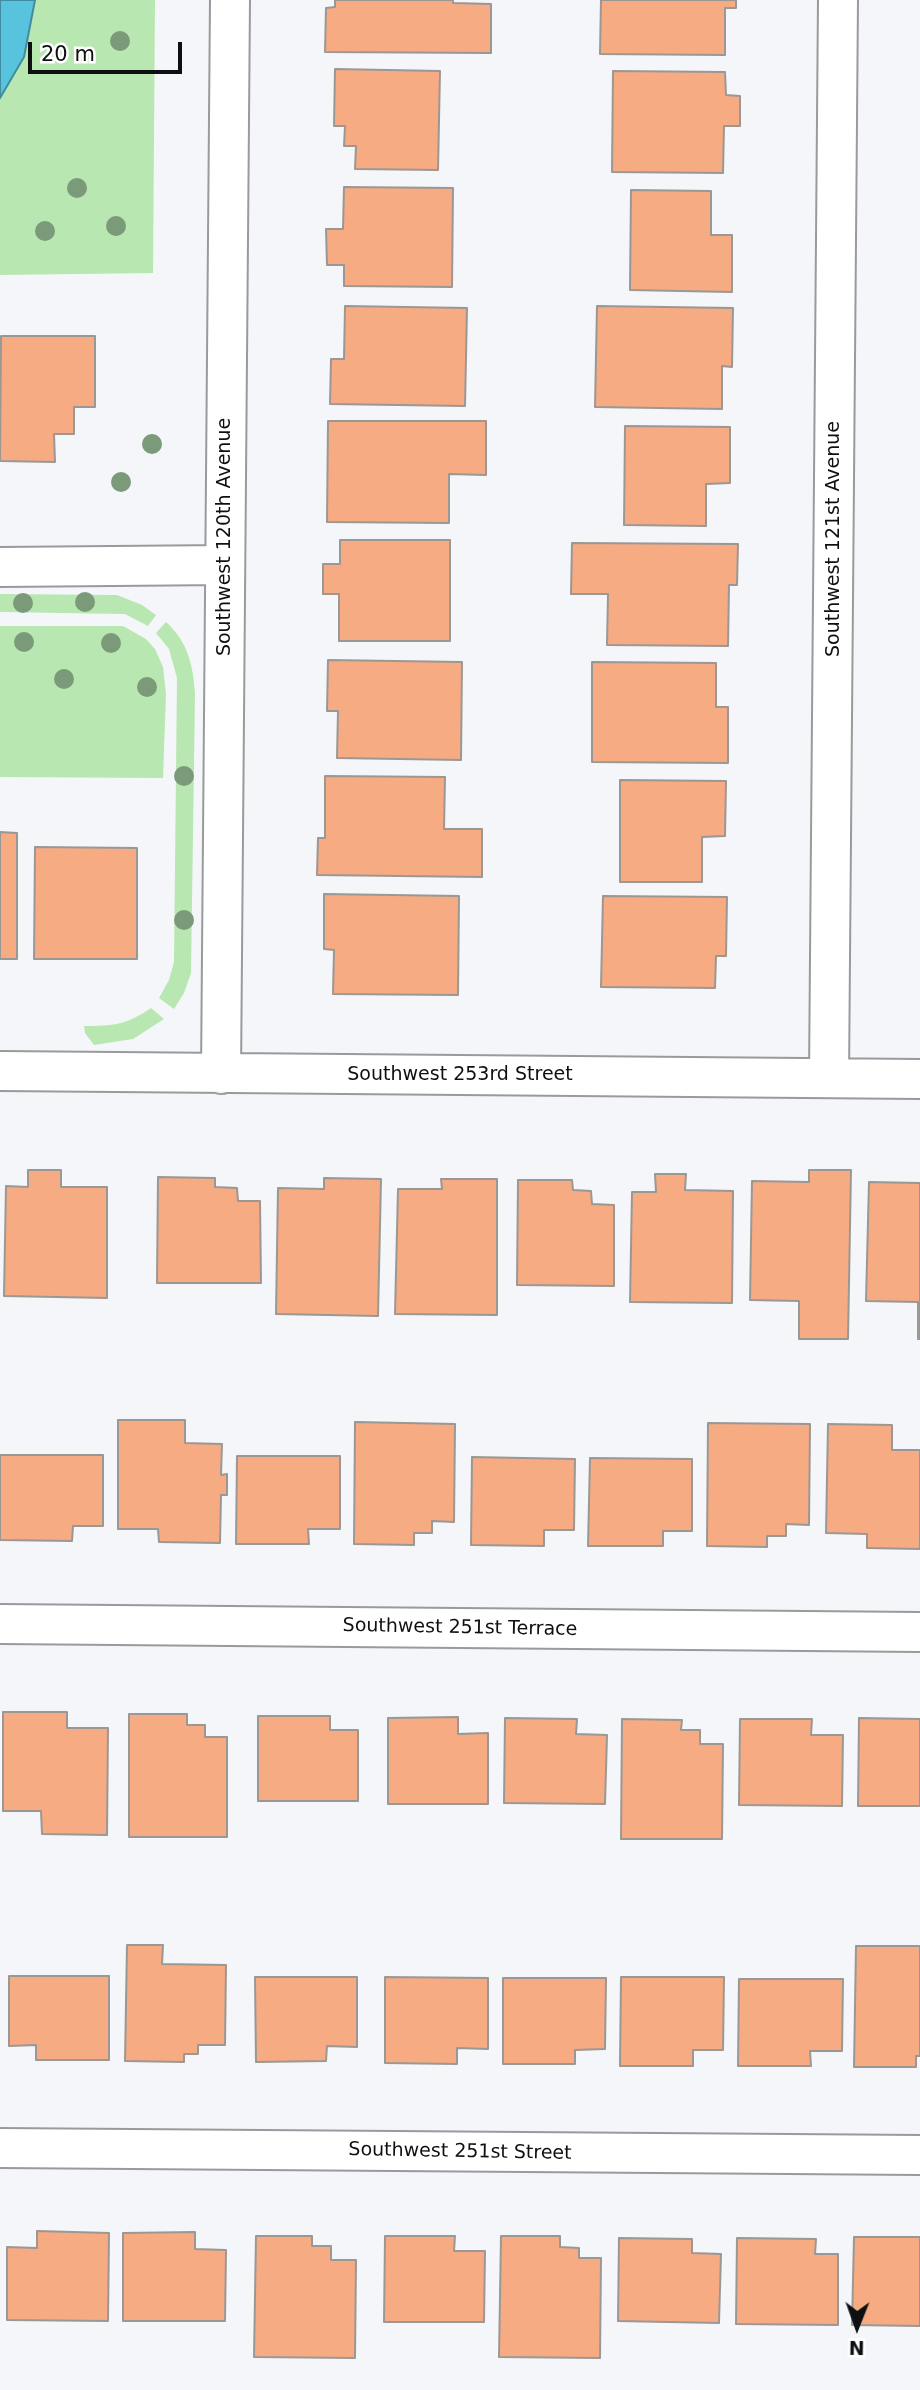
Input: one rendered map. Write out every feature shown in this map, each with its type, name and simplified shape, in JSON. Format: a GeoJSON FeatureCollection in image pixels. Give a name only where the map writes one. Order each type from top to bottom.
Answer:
{"type":"FeatureCollection","features":[{"type":"Feature","properties":{"kind":"street","name":"Southwest 120th Avenue"},"geometry":{"type":"LineString","coordinates":[[221,1074],[230,0]]}},
{"type":"Feature","properties":{"kind":"street","name":"Southwest 121st Avenue"},"geometry":{"type":"LineString","coordinates":[[829,1078],[838,0]]}},
{"type":"Feature","properties":{"kind":"street"},"geometry":{"type":"LineString","coordinates":[[0,567],[225,565]]}},
{"type":"Feature","properties":{"kind":"street","name":"Southwest 253rd Street"},"geometry":{"type":"LineString","coordinates":[[0,1071],[920,1079]]}},
{"type":"Feature","properties":{"kind":"street","name":"Southwest 251st Terrace"},"geometry":{"type":"LineString","coordinates":[[0,1624],[920,1632]]}},
{"type":"Feature","properties":{"kind":"street","name":"Southwest 251st Street"},"geometry":{"type":"LineString","coordinates":[[0,2148],[920,2155]]}},
{"type":"Feature","properties":{"kind":"green space"},"geometry":{"type":"Polygon","coordinates":[[[35,0],[155,0],[153,273],[0,275],[0,98],[24,57],[35,0]]]}},
{"type":"Feature","properties":{"kind":"green space"},"geometry":{"type":"Polygon","coordinates":[[[0,594],[117,595],[142,605],[156,615],[148,626],[125,614],[0,612],[0,594]]]}},
{"type":"Feature","properties":{"kind":"green space"},"geometry":{"type":"Polygon","coordinates":[[[166,622],[180,638],[188,654],[195,693],[191,973],[184,993],[174,1009],[159,998],[169,980],[174,962],[177,678],[169,649],[156,633],[166,622]]]}},
{"type":"Feature","properties":{"kind":"green space"},"geometry":{"type":"Polygon","coordinates":[[[0,626],[123,626],[146,639],[155,649],[163,667],[166,694],[163,778],[0,777],[0,626]]]}},
{"type":"Feature","properties":{"kind":"green space"},"geometry":{"type":"Polygon","coordinates":[[[151,1008],[164,1019],[133,1039],[94,1045],[85,1033],[84,1026],[119,1023],[151,1008]]]}},
{"type":"Feature","properties":{"kind":"water"},"geometry":{"type":"Polygon","coordinates":[[[0,0],[35,0],[24,57],[0,98],[0,0]]]}},
{"type":"Feature","properties":{"kind":"building"},"geometry":{"type":"Polygon","coordinates":[[[335,0],[453,0],[453,3],[491,4],[491,53],[325,52],[326,8],[335,7],[335,0]]]}},
{"type":"Feature","properties":{"kind":"building"},"geometry":{"type":"Polygon","coordinates":[[[601,0],[736,0],[736,8],[725,8],[725,55],[600,54],[601,0]]]}},
{"type":"Feature","properties":{"kind":"building"},"geometry":{"type":"Polygon","coordinates":[[[335,69],[440,71],[438,170],[355,169],[356,146],[344,146],[345,126],[334,126],[335,69]]]}},
{"type":"Feature","properties":{"kind":"building"},"geometry":{"type":"Polygon","coordinates":[[[613,71],[725,72],[726,95],[740,96],[740,126],[724,126],[723,173],[612,172],[613,71]]]}},
{"type":"Feature","properties":{"kind":"building"},"geometry":{"type":"Polygon","coordinates":[[[344,187],[453,188],[452,287],[344,286],[344,265],[327,265],[326,229],[343,229],[344,187]]]}},
{"type":"Feature","properties":{"kind":"building"},"geometry":{"type":"Polygon","coordinates":[[[631,190],[711,191],[711,235],[732,235],[732,292],[630,290],[631,190]]]}},
{"type":"Feature","properties":{"kind":"building"},"geometry":{"type":"Polygon","coordinates":[[[345,306],[467,308],[465,406],[330,404],[331,359],[344,359],[345,306]]]}},
{"type":"Feature","properties":{"kind":"building"},"geometry":{"type":"Polygon","coordinates":[[[597,306],[733,308],[732,367],[722,366],[722,409],[595,407],[597,306]]]}},
{"type":"Feature","properties":{"kind":"building"},"geometry":{"type":"Polygon","coordinates":[[[1,336],[95,336],[95,407],[74,407],[74,434],[54,434],[55,462],[0,461],[1,336]]]}},
{"type":"Feature","properties":{"kind":"building"},"geometry":{"type":"Polygon","coordinates":[[[328,421],[486,421],[486,475],[449,474],[449,523],[327,522],[328,421]]]}},
{"type":"Feature","properties":{"kind":"building"},"geometry":{"type":"Polygon","coordinates":[[[625,426],[730,427],[730,483],[706,484],[706,526],[624,525],[625,426]]]}},
{"type":"Feature","properties":{"kind":"building"},"geometry":{"type":"Polygon","coordinates":[[[340,540],[450,540],[450,641],[339,641],[339,594],[323,594],[323,564],[340,564],[340,540]]]}},
{"type":"Feature","properties":{"kind":"building"},"geometry":{"type":"Polygon","coordinates":[[[572,543],[738,544],[737,585],[729,585],[728,646],[607,645],[608,594],[571,594],[572,543]]]}},
{"type":"Feature","properties":{"kind":"building"},"geometry":{"type":"Polygon","coordinates":[[[328,660],[462,662],[461,760],[337,758],[338,711],[327,711],[328,660]]]}},
{"type":"Feature","properties":{"kind":"building"},"geometry":{"type":"Polygon","coordinates":[[[592,662],[716,663],[716,707],[728,707],[728,763],[592,762],[592,662]]]}},
{"type":"Feature","properties":{"kind":"building"},"geometry":{"type":"Polygon","coordinates":[[[325,776],[445,777],[444,829],[482,829],[482,877],[317,875],[318,838],[325,838],[325,776]]]}},
{"type":"Feature","properties":{"kind":"building"},"geometry":{"type":"Polygon","coordinates":[[[620,780],[726,781],[725,836],[702,837],[702,882],[620,882],[620,780]]]}},
{"type":"Feature","properties":{"kind":"building"},"geometry":{"type":"Polygon","coordinates":[[[0,832],[17,833],[17,959],[0,959],[0,832]]]}},
{"type":"Feature","properties":{"kind":"building"},"geometry":{"type":"Polygon","coordinates":[[[35,847],[137,848],[137,959],[34,959],[35,847]]]}},
{"type":"Feature","properties":{"kind":"building"},"geometry":{"type":"Polygon","coordinates":[[[324,894],[459,896],[458,995],[333,994],[334,950],[324,949],[324,894]]]}},
{"type":"Feature","properties":{"kind":"building"},"geometry":{"type":"Polygon","coordinates":[[[603,896],[727,897],[726,956],[716,956],[715,988],[601,987],[603,896]]]}},
{"type":"Feature","properties":{"kind":"building"},"geometry":{"type":"Polygon","coordinates":[[[28,1170],[61,1170],[61,1187],[107,1187],[107,1298],[4,1296],[6,1186],[28,1187],[28,1170]]]}},
{"type":"Feature","properties":{"kind":"building"},"geometry":{"type":"Polygon","coordinates":[[[809,1170],[851,1170],[848,1339],[799,1339],[799,1301],[750,1300],[752,1181],[809,1182],[809,1170]]]}},
{"type":"Feature","properties":{"kind":"building"},"geometry":{"type":"Polygon","coordinates":[[[655,1174],[686,1174],[685,1190],[733,1191],[732,1303],[630,1302],[632,1192],[656,1192],[655,1174]]]}},
{"type":"Feature","properties":{"kind":"building"},"geometry":{"type":"Polygon","coordinates":[[[158,1177],[215,1178],[215,1187],[237,1188],[238,1201],[260,1201],[261,1283],[157,1283],[158,1177]]]}},
{"type":"Feature","properties":{"kind":"building"},"geometry":{"type":"Polygon","coordinates":[[[324,1178],[381,1179],[378,1316],[276,1314],[278,1188],[324,1189],[324,1178]]]}},
{"type":"Feature","properties":{"kind":"building"},"geometry":{"type":"Polygon","coordinates":[[[441,1179],[497,1179],[497,1315],[395,1314],[398,1189],[442,1189],[441,1179]]]}},
{"type":"Feature","properties":{"kind":"building"},"geometry":{"type":"Polygon","coordinates":[[[518,1180],[572,1180],[573,1190],[591,1191],[592,1204],[614,1205],[614,1286],[517,1285],[518,1180]]]}},
{"type":"Feature","properties":{"kind":"building"},"geometry":{"type":"Polygon","coordinates":[[[869,1182],[920,1183],[920,1339],[918,1302],[866,1301],[869,1182]]]}},
{"type":"Feature","properties":{"kind":"building"},"geometry":{"type":"Polygon","coordinates":[[[118,1420],[185,1420],[185,1443],[222,1444],[221,1475],[227,1474],[227,1495],[221,1495],[220,1543],[159,1542],[158,1529],[118,1529],[118,1420]]]}},
{"type":"Feature","properties":{"kind":"building"},"geometry":{"type":"Polygon","coordinates":[[[355,1422],[455,1424],[454,1522],[432,1521],[432,1533],[414,1533],[414,1545],[354,1544],[355,1422]]]}},
{"type":"Feature","properties":{"kind":"building"},"geometry":{"type":"Polygon","coordinates":[[[708,1423],[810,1424],[809,1525],[786,1524],[786,1536],[767,1536],[767,1547],[707,1546],[708,1423]]]}},
{"type":"Feature","properties":{"kind":"building"},"geometry":{"type":"Polygon","coordinates":[[[828,1424],[892,1425],[892,1450],[920,1450],[920,1549],[867,1548],[867,1534],[826,1533],[828,1424]]]}},
{"type":"Feature","properties":{"kind":"building"},"geometry":{"type":"Polygon","coordinates":[[[0,1455],[103,1455],[103,1526],[73,1526],[72,1541],[0,1540],[0,1455]]]}},
{"type":"Feature","properties":{"kind":"building"},"geometry":{"type":"Polygon","coordinates":[[[237,1456],[340,1456],[340,1529],[308,1529],[309,1544],[236,1544],[237,1456]]]}},
{"type":"Feature","properties":{"kind":"building"},"geometry":{"type":"Polygon","coordinates":[[[472,1457],[575,1459],[574,1530],[544,1530],[544,1546],[471,1545],[472,1457]]]}},
{"type":"Feature","properties":{"kind":"building"},"geometry":{"type":"Polygon","coordinates":[[[590,1458],[692,1459],[692,1531],[663,1531],[663,1546],[588,1546],[590,1458]]]}},
{"type":"Feature","properties":{"kind":"building"},"geometry":{"type":"Polygon","coordinates":[[[3,1712],[67,1712],[67,1728],[108,1728],[107,1835],[42,1834],[41,1811],[3,1811],[3,1712]]]}},
{"type":"Feature","properties":{"kind":"building"},"geometry":{"type":"Polygon","coordinates":[[[129,1714],[187,1714],[187,1725],[205,1725],[205,1737],[227,1737],[227,1837],[129,1837],[129,1714]]]}},
{"type":"Feature","properties":{"kind":"building"},"geometry":{"type":"Polygon","coordinates":[[[258,1716],[330,1716],[330,1730],[358,1730],[358,1801],[258,1801],[258,1716]]]}},
{"type":"Feature","properties":{"kind":"building"},"geometry":{"type":"Polygon","coordinates":[[[458,1717],[458,1734],[488,1733],[488,1804],[388,1804],[388,1718],[458,1717]]]}},
{"type":"Feature","properties":{"kind":"building"},"geometry":{"type":"Polygon","coordinates":[[[505,1718],[577,1719],[576,1734],[607,1735],[605,1804],[504,1803],[505,1718]]]}},
{"type":"Feature","properties":{"kind":"building"},"geometry":{"type":"Polygon","coordinates":[[[859,1718],[920,1719],[920,1806],[858,1806],[859,1718]]]}},
{"type":"Feature","properties":{"kind":"building"},"geometry":{"type":"Polygon","coordinates":[[[622,1719],[682,1720],[681,1730],[700,1730],[700,1744],[723,1744],[722,1839],[621,1839],[622,1719]]]}},
{"type":"Feature","properties":{"kind":"building"},"geometry":{"type":"Polygon","coordinates":[[[740,1719],[812,1719],[811,1735],[843,1735],[842,1806],[739,1805],[740,1719]]]}},
{"type":"Feature","properties":{"kind":"building"},"geometry":{"type":"Polygon","coordinates":[[[127,1945],[163,1945],[162,1964],[226,1965],[225,2045],[198,2045],[198,2054],[184,2054],[184,2062],[125,2061],[127,1945]]]}},
{"type":"Feature","properties":{"kind":"building"},"geometry":{"type":"Polygon","coordinates":[[[856,1946],[920,1946],[920,2056],[916,2056],[916,2067],[854,2067],[856,1946]]]}},
{"type":"Feature","properties":{"kind":"building"},"geometry":{"type":"Polygon","coordinates":[[[9,1976],[109,1976],[109,2060],[36,2060],[36,2045],[9,2046],[9,1976]]]}},
{"type":"Feature","properties":{"kind":"building"},"geometry":{"type":"Polygon","coordinates":[[[255,1977],[357,1977],[357,2047],[327,2046],[326,2061],[256,2062],[255,1977]]]}},
{"type":"Feature","properties":{"kind":"building"},"geometry":{"type":"Polygon","coordinates":[[[385,1977],[488,1978],[488,2049],[457,2048],[457,2064],[385,2063],[385,1977]]]}},
{"type":"Feature","properties":{"kind":"building"},"geometry":{"type":"Polygon","coordinates":[[[621,1977],[724,1977],[723,2050],[693,2050],[693,2066],[620,2066],[621,1977]]]}},
{"type":"Feature","properties":{"kind":"building"},"geometry":{"type":"Polygon","coordinates":[[[503,1978],[606,1978],[605,2049],[575,2050],[575,2064],[503,2064],[503,1978]]]}},
{"type":"Feature","properties":{"kind":"building"},"geometry":{"type":"Polygon","coordinates":[[[739,1979],[843,1979],[842,2051],[810,2051],[811,2066],[738,2066],[739,1979]]]}},
{"type":"Feature","properties":{"kind":"building"},"geometry":{"type":"Polygon","coordinates":[[[37,2231],[109,2233],[108,2321],[7,2320],[7,2247],[37,2248],[37,2231]]]}},
{"type":"Feature","properties":{"kind":"building"},"geometry":{"type":"Polygon","coordinates":[[[195,2232],[195,2249],[226,2250],[225,2321],[123,2321],[123,2233],[195,2232]]]}},
{"type":"Feature","properties":{"kind":"building"},"geometry":{"type":"Polygon","coordinates":[[[256,2236],[312,2236],[312,2246],[331,2246],[331,2260],[356,2260],[355,2358],[254,2357],[256,2236]]]}},
{"type":"Feature","properties":{"kind":"building"},"geometry":{"type":"Polygon","coordinates":[[[385,2236],[455,2236],[454,2251],[485,2251],[484,2322],[384,2322],[385,2236]]]}},
{"type":"Feature","properties":{"kind":"building"},"geometry":{"type":"Polygon","coordinates":[[[501,2236],[560,2236],[560,2247],[579,2248],[579,2258],[601,2258],[600,2358],[499,2357],[501,2236]]]}},
{"type":"Feature","properties":{"kind":"building"},"geometry":{"type":"Polygon","coordinates":[[[854,2237],[920,2237],[920,2326],[852,2325],[854,2237]]]}},
{"type":"Feature","properties":{"kind":"building"},"geometry":{"type":"Polygon","coordinates":[[[619,2238],[692,2239],[692,2253],[721,2254],[719,2323],[618,2321],[619,2238]]]}},
{"type":"Feature","properties":{"kind":"building"},"geometry":{"type":"Polygon","coordinates":[[[737,2238],[816,2239],[815,2254],[838,2254],[838,2325],[736,2324],[737,2238]]]}}]}
